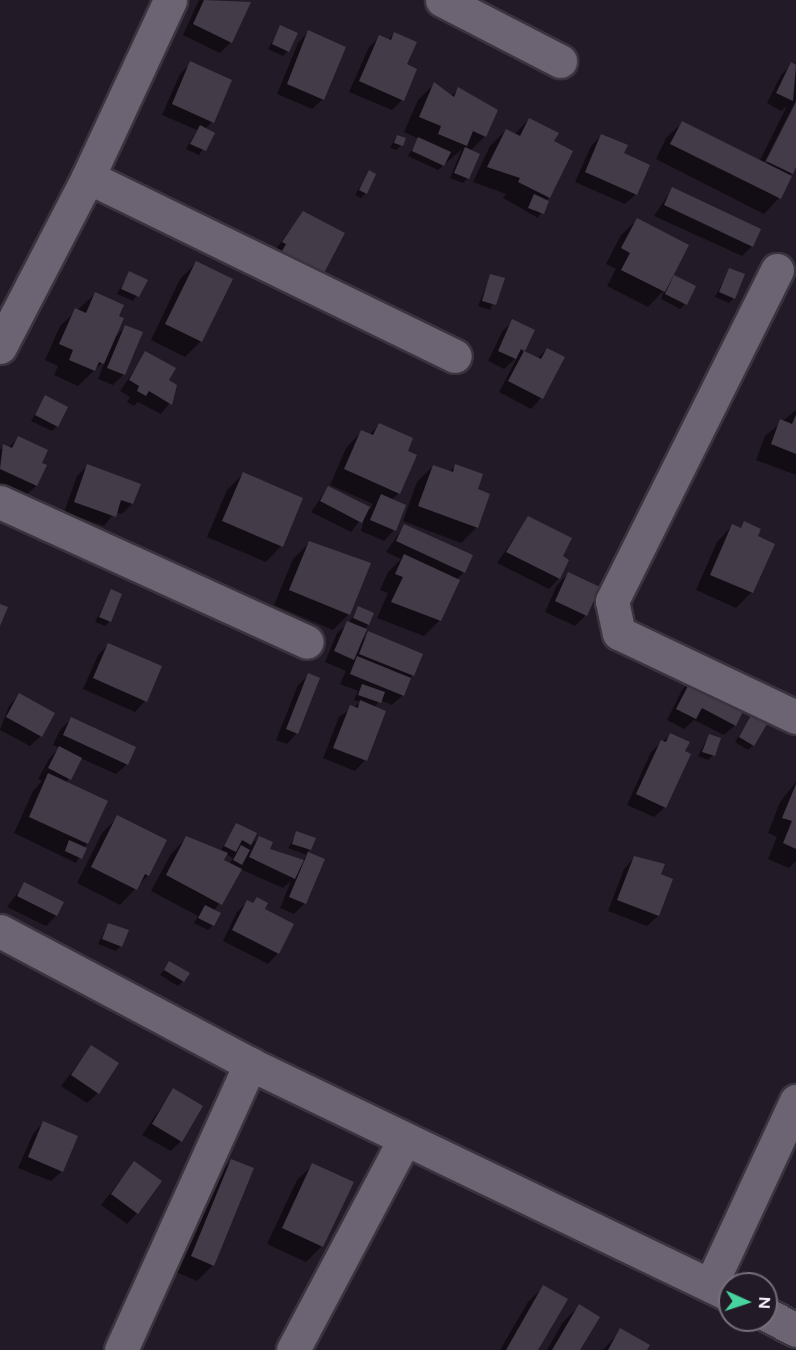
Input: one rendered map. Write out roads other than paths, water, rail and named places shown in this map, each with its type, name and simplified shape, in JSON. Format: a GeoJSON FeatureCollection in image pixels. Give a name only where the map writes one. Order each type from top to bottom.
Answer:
{"type":"FeatureCollection","features":[{"type":"Feature","properties":{"kind":"street"},"geometry":{"type":"LineString","coordinates":[[0,347],[88,177],[170,0]]}},
{"type":"Feature","properties":{"kind":"street"},"geometry":{"type":"LineString","coordinates":[[442,0],[560,61]]}},
{"type":"Feature","properties":{"kind":"street"},"geometry":{"type":"LineString","coordinates":[[88,177],[455,356]]}},
{"type":"Feature","properties":{"kind":"street"},"geometry":{"type":"LineString","coordinates":[[777,270],[612,601],[619,633],[796,717]]}},
{"type":"Feature","properties":{"kind":"street"},"geometry":{"type":"LineString","coordinates":[[0,502],[307,642]]}},
{"type":"Feature","properties":{"kind":"street"},"geometry":{"type":"LineString","coordinates":[[0,930],[250,1064],[404,1140],[718,1288]]}},
{"type":"Feature","properties":{"kind":"street"},"geometry":{"type":"LineString","coordinates":[[121,1350],[250,1064]]}},
{"type":"Feature","properties":{"kind":"street"},"geometry":{"type":"LineString","coordinates":[[727,1272],[796,1101]]}},
{"type":"Feature","properties":{"kind":"street"},"geometry":{"type":"LineString","coordinates":[[293,1350],[404,1140]]}},
{"type":"Feature","properties":{"kind":"street"},"geometry":{"type":"LineString","coordinates":[[778,1320],[796,1330]]}}]}
